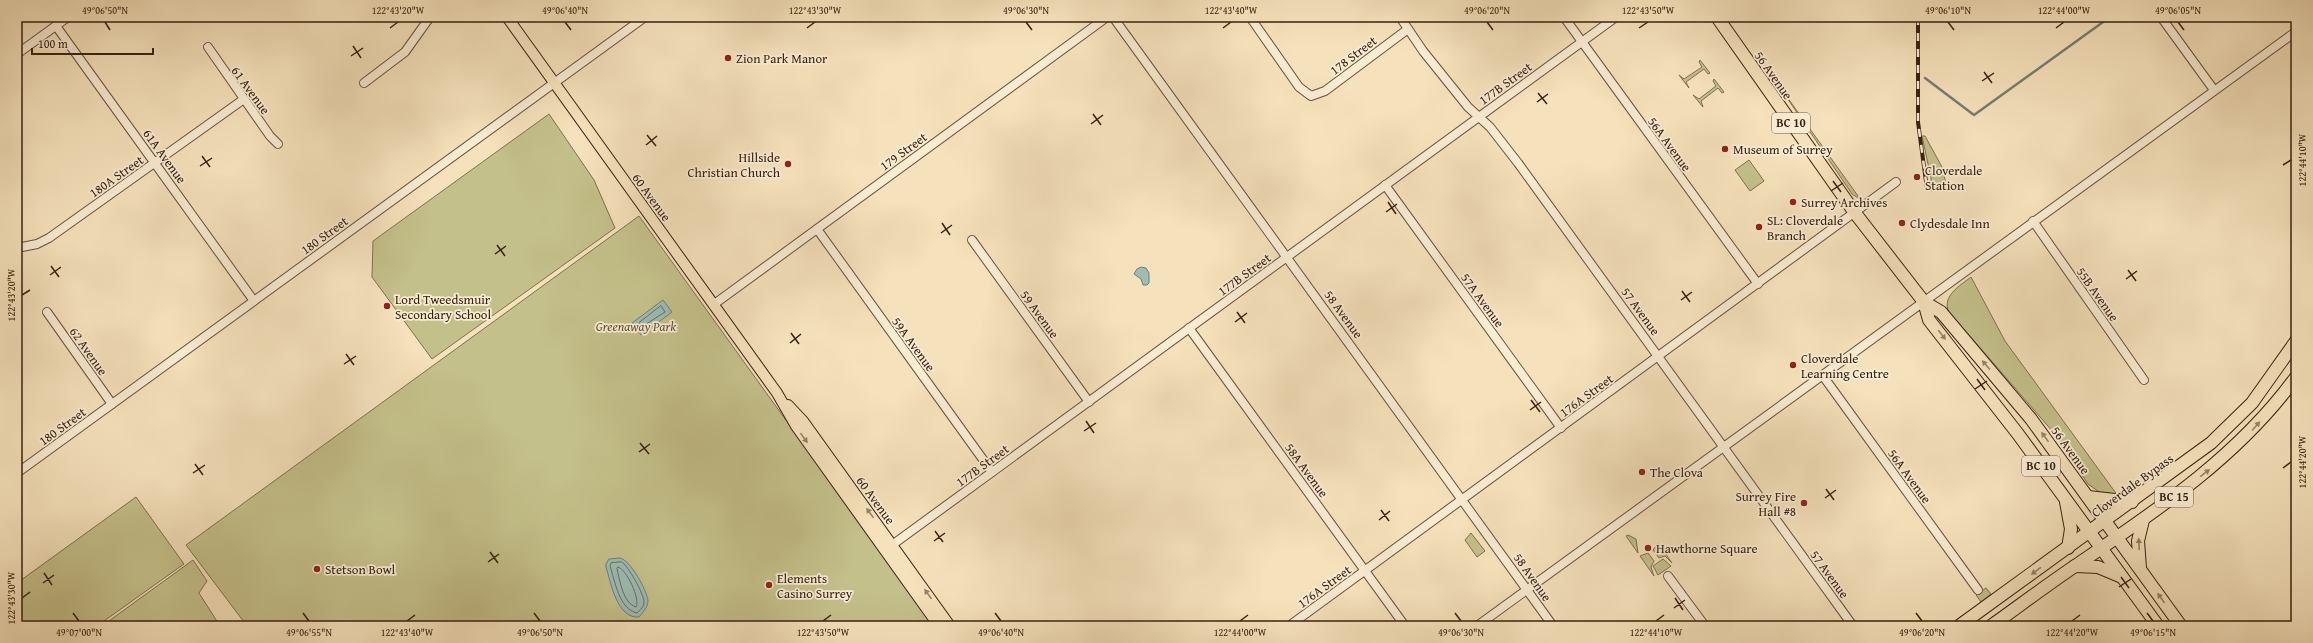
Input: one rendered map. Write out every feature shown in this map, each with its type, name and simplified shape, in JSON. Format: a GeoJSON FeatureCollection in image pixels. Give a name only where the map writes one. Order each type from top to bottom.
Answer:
{"type":"FeatureCollection","features":[{"type":"Feature","properties":{"kind":"highway","name":"56 Avenue"},"geometry":{"type":"LineString","coordinates":[[1717,17],[1855,213],[1924,302],[1930,320],[2065,498],[2158,626]]}},
{"type":"Feature","properties":{"kind":"highway","name":"56 Avenue"},"geometry":{"type":"LineString","coordinates":[[1924,302],[1941,312],[2012,395],[2106,521],[2181,626]]}},
{"type":"Feature","properties":{"kind":"highway","name":"Cloverdale Bypass"},"geometry":{"type":"LineString","coordinates":[[1959,626],[2200,452],[2228,428],[2252,403],[2296,341]]}},
{"type":"Feature","properties":{"kind":"highway","name":"BC 15"},"geometry":{"type":"LineString","coordinates":[[1991,626],[2143,520],[2228,453],[2252,431],[2296,377]]}},
{"type":"Feature","properties":{"kind":"highway"},"geometry":{"type":"LineString","coordinates":[[2088,497],[2132,502]]}},
{"type":"Feature","properties":{"kind":"highway"},"geometry":{"type":"LineString","coordinates":[[2065,498],[2071,529],[2068,548]]}},
{"type":"Feature","properties":{"kind":"highway"},"geometry":{"type":"LineString","coordinates":[[2141,569],[2138,541],[2143,520]]}},
{"type":"Feature","properties":{"kind":"highway"},"geometry":{"type":"LineString","coordinates":[[2075,566],[2098,567],[2123,578]]}},
{"type":"Feature","properties":{"kind":"main road","name":"60 Avenue"},"geometry":{"type":"LineString","coordinates":[[507,17],[777,393],[796,426],[950,626]]}},
{"type":"Feature","properties":{"kind":"main road","name":"60 Avenue"},"geometry":{"type":"LineString","coordinates":[[889,547],[939,626]]}},
{"type":"Feature","properties":{"kind":"street"},"geometry":{"type":"LineString","coordinates":[[17,54],[68,17]]}},
{"type":"Feature","properties":{"kind":"street"},"geometry":{"type":"LineString","coordinates":[[364,82],[405,52],[430,17]]}},
{"type":"Feature","properties":{"kind":"street","name":"180 Street"},"geometry":{"type":"LineString","coordinates":[[17,473],[645,17]]}},
{"type":"Feature","properties":{"kind":"street","name":"179 Street"},"geometry":{"type":"LineString","coordinates":[[713,304],[1108,17]]}},
{"type":"Feature","properties":{"kind":"street","name":"58 Avenue"},"geometry":{"type":"LineString","coordinates":[[1113,17],[1288,257],[1553,626]]}},
{"type":"Feature","properties":{"kind":"street","name":"178 Street"},"geometry":{"type":"LineString","coordinates":[[1250,17],[1299,87],[1311,96],[1325,91],[1408,29]]}},
{"type":"Feature","properties":{"kind":"street","name":"57 Avenue"},"geometry":{"type":"LineString","coordinates":[[1400,17],[1464,102],[1490,127],[1518,163],[1853,626]]}},
{"type":"Feature","properties":{"kind":"street","name":"56A Avenue"},"geometry":{"type":"LineString","coordinates":[[1564,17],[1758,284]]}},
{"type":"Feature","properties":{"kind":"street","name":"177B Street"},"geometry":{"type":"LineString","coordinates":[[889,547],[1616,17]]}},
{"type":"Feature","properties":{"kind":"street"},"geometry":{"type":"LineString","coordinates":[[2161,17],[2214,90]]}},
{"type":"Feature","properties":{"kind":"street","name":"61A Avenue"},"geometry":{"type":"LineString","coordinates":[[56,26],[254,301]]}},
{"type":"Feature","properties":{"kind":"street"},"geometry":{"type":"LineString","coordinates":[[1477,626],[2294,33]]}},
{"type":"Feature","properties":{"kind":"street","name":"61 Avenue"},"geometry":{"type":"LineString","coordinates":[[208,47],[244,99],[278,144]]}},
{"type":"Feature","properties":{"kind":"street","name":"180A Street"},"geometry":{"type":"LineString","coordinates":[[17,248],[32,246],[49,238],[244,99]]}},
{"type":"Feature","properties":{"kind":"street","name":"176A Street"},"geometry":{"type":"LineString","coordinates":[[1290,626],[1896,182]]}},
{"type":"Feature","properties":{"kind":"street","name":"57A Avenue"},"geometry":{"type":"LineString","coordinates":[[1385,185],[1561,428]]}},
{"type":"Feature","properties":{"kind":"street","name":"55B Avenue"},"geometry":{"type":"LineString","coordinates":[[2033,221],[2144,380]]}},
{"type":"Feature","properties":{"kind":"street","name":"59A Avenue"},"geometry":{"type":"LineString","coordinates":[[817,229],[992,472]]}},
{"type":"Feature","properties":{"kind":"street","name":"59 Avenue"},"geometry":{"type":"LineString","coordinates":[[972,240],[1089,402]]}},
{"type":"Feature","properties":{"kind":"street","name":"62 Avenue"},"geometry":{"type":"LineString","coordinates":[[47,312],[112,404]]}},
{"type":"Feature","properties":{"kind":"street","name":"58A Avenue"},"geometry":{"type":"LineString","coordinates":[[1189,328],[1366,570],[1405,626]]}},
{"type":"Feature","properties":{"kind":"street","name":"56A Avenue"},"geometry":{"type":"LineString","coordinates":[[1823,376],[1978,590]]}},
{"type":"Feature","properties":{"kind":"street"},"geometry":{"type":"LineString","coordinates":[[1668,576],[1705,626]]}},
{"type":"Feature","properties":{"kind":"green space"},"geometry":{"type":"Polygon","coordinates":[[[1700,60],[1710,73],[1708,74],[1704,69],[1686,82],[1689,88],[1679,75],[1684,79],[1702,67],[1699,62],[1700,60]]]}},
{"type":"Feature","properties":{"kind":"green space"},"geometry":{"type":"Polygon","coordinates":[[[1714,79],[1724,92],[1722,93],[1718,88],[1701,101],[1703,107],[1693,95],[1699,99],[1716,86],[1713,81],[1714,79]]]}},
{"type":"Feature","properties":{"kind":"green space"},"geometry":{"type":"Polygon","coordinates":[[[1777,83],[1858,196],[1858,198],[1852,194],[1777,83]]]}},
{"type":"Feature","properties":{"kind":"green space"},"geometry":{"type":"Polygon","coordinates":[[[549,114],[594,180],[615,228],[432,359],[372,277],[373,241],[549,114]]]}},
{"type":"Feature","properties":{"kind":"green space"},"geometry":{"type":"Polygon","coordinates":[[[1922,136],[1925,136],[1942,167],[1947,188],[1941,187],[1931,191],[1931,178],[1922,136]]]}},
{"type":"Feature","properties":{"kind":"green space"},"geometry":{"type":"Polygon","coordinates":[[[1749,160],[1764,181],[1750,191],[1735,170],[1749,160]]]}},
{"type":"Feature","properties":{"kind":"green space","name":"Greenaway Park"},"geometry":{"type":"Polygon","coordinates":[[[639,216],[934,626],[247,626],[186,545],[639,216]]]}},
{"type":"Feature","properties":{"kind":"green space"},"geometry":{"type":"Polygon","coordinates":[[[1971,277],[2005,341],[2118,496],[2102,494],[2088,484],[2054,433],[1949,312],[1947,306],[1950,296],[1958,287],[1971,277]]]}},
{"type":"Feature","properties":{"kind":"green space"},"geometry":{"type":"Polygon","coordinates":[[[136,497],[184,564],[97,626],[17,626],[17,583],[136,497]]]}},
{"type":"Feature","properties":{"kind":"green space"},"geometry":{"type":"Polygon","coordinates":[[[1471,533],[1485,551],[1477,557],[1465,540],[1471,533]]]}},
{"type":"Feature","properties":{"kind":"green space"},"geometry":{"type":"Polygon","coordinates":[[[1628,535],[1636,539],[1638,553],[1626,536],[1628,535]]]}},
{"type":"Feature","properties":{"kind":"green space"},"geometry":{"type":"Polygon","coordinates":[[[1658,543],[1672,563],[1665,556],[1659,558],[1653,550],[1658,543]]]}},
{"type":"Feature","properties":{"kind":"green space"},"geometry":{"type":"Polygon","coordinates":[[[1648,553],[1654,561],[1651,567],[1654,576],[1640,556],[1648,553]]]}},
{"type":"Feature","properties":{"kind":"green space"},"geometry":{"type":"Polygon","coordinates":[[[1663,559],[1671,566],[1658,575],[1653,566],[1663,559]]]}},
{"type":"Feature","properties":{"kind":"green space"},"geometry":{"type":"Polygon","coordinates":[[[193,560],[207,581],[199,593],[220,626],[102,626],[193,560]]]}},
{"type":"Feature","properties":{"kind":"green space"},"geometry":{"type":"Polygon","coordinates":[[[1986,588],[1991,594],[1981,602],[1976,595],[1986,588]]]}},
{"type":"Feature","properties":{"kind":"water"},"geometry":{"type":"Polygon","coordinates":[[[1141,267],[1146,268],[1149,273],[1149,283],[1147,285],[1143,285],[1141,279],[1134,274],[1137,269],[1141,267]]]}},
{"type":"Feature","properties":{"kind":"water"},"geometry":{"type":"Polygon","coordinates":[[[663,300],[672,312],[641,335],[632,323],[663,300]]]}},
{"type":"Feature","properties":{"kind":"water"},"geometry":{"type":"Polygon","coordinates":[[[620,558],[624,560],[633,570],[647,596],[647,605],[639,617],[631,616],[625,612],[616,599],[613,590],[606,564],[609,559],[620,558]]]}},
{"type":"Feature","properties":{"kind":"waterway"},"geometry":{"type":"LineString","coordinates":[[1925,78],[1974,115],[2110,17]]}},
{"type":"Feature","properties":{"kind":"waterway"},"geometry":{"type":"LineString","coordinates":[[2284,17],[2288,19],[2291,17]]}},
{"type":"Feature","properties":{"kind":"railway"},"geometry":{"type":"LineString","coordinates":[[1918,17],[1918,122],[1927,189]]}},
{"type":"Feature","properties":{"kind":"place","name":"Zion Park Manor"},"geometry":{"type":"Point","coordinates":[728,58]}},
{"type":"Feature","properties":{"kind":"place","name":"Museum of Surrey"},"geometry":{"type":"Point","coordinates":[1725,149]}},
{"type":"Feature","properties":{"kind":"place","name":"Hillside Christian Church"},"geometry":{"type":"Point","coordinates":[788,164]}},
{"type":"Feature","properties":{"kind":"place","name":"Cloverdale Station"},"geometry":{"type":"Point","coordinates":[1917,177]}},
{"type":"Feature","properties":{"kind":"place","name":"Surrey Archives"},"geometry":{"type":"Point","coordinates":[1793,202]}},
{"type":"Feature","properties":{"kind":"place","name":"Clydesdale Inn"},"geometry":{"type":"Point","coordinates":[1902,223]}},
{"type":"Feature","properties":{"kind":"place","name":"SL: Cloverdale Branch"},"geometry":{"type":"Point","coordinates":[1759,227]}},
{"type":"Feature","properties":{"kind":"place","name":"Lord Tweedsmuir Secondary School"},"geometry":{"type":"Point","coordinates":[387,306]}},
{"type":"Feature","properties":{"kind":"place","name":"Cloverdale Learning Centre"},"geometry":{"type":"Point","coordinates":[1793,365]}},
{"type":"Feature","properties":{"kind":"place","name":"The Clova"},"geometry":{"type":"Point","coordinates":[1642,472]}},
{"type":"Feature","properties":{"kind":"place","name":"Surrey Fire Hall #8"},"geometry":{"type":"Point","coordinates":[1804,503]}},
{"type":"Feature","properties":{"kind":"place","name":"Hawthorne Square"},"geometry":{"type":"Point","coordinates":[1648,548]}},
{"type":"Feature","properties":{"kind":"place","name":"Stetson Bowl"},"geometry":{"type":"Point","coordinates":[317,569]}},
{"type":"Feature","properties":{"kind":"place","name":"Elements Casino Surrey"},"geometry":{"type":"Point","coordinates":[769,585]}}]}
